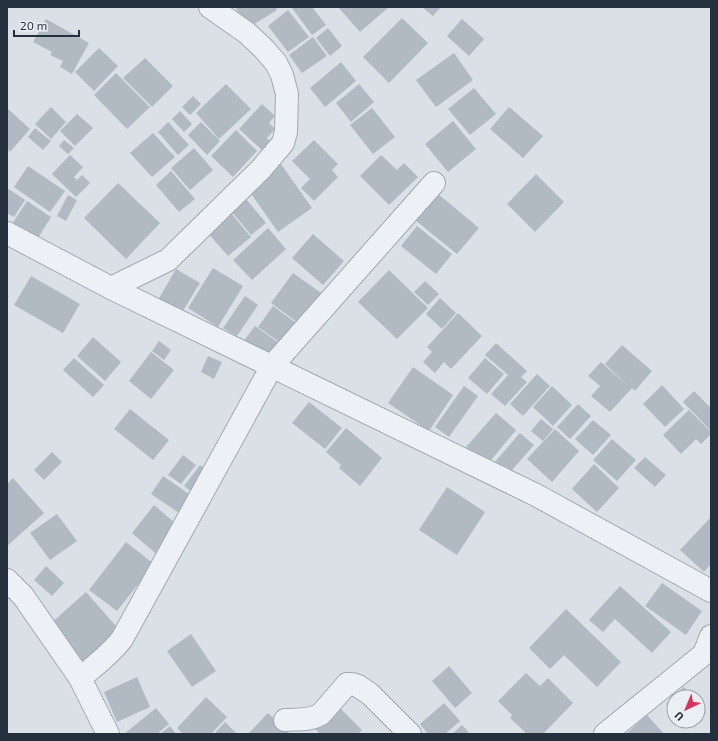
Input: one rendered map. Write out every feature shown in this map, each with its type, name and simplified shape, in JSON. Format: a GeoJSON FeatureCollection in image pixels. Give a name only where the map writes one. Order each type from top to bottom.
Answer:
{"type":"FeatureCollection","features":[{"type":"Feature","properties":{"kind":"street"},"geometry":{"type":"LineString","coordinates":[[111,288],[168,260],[261,169],[282,143],[286,132],[287,94],[282,75],[276,63],[247,33],[210,7]]}},
{"type":"Feature","properties":{"kind":"street"},"geometry":{"type":"LineString","coordinates":[[80,678],[113,650],[122,639],[272,366],[434,183]]}},
{"type":"Feature","properties":{"kind":"street"},"geometry":{"type":"LineString","coordinates":[[7,233],[111,288],[536,495],[711,591]]}},
{"type":"Feature","properties":{"kind":"street"},"geometry":{"type":"LineString","coordinates":[[7,580],[23,596],[80,678],[108,734]]}},
{"type":"Feature","properties":{"kind":"street"},"geometry":{"type":"LineString","coordinates":[[605,734],[704,654],[711,636]]}},
{"type":"Feature","properties":{"kind":"street"},"geometry":{"type":"LineString","coordinates":[[285,720],[310,719],[321,714],[347,684],[352,684],[370,694],[410,734]]}},
{"type":"Feature","properties":{"kind":"building"},"geometry":{"type":"Polygon","coordinates":[[[235,7],[276,7],[277,10],[248,28],[235,7]]]}},
{"type":"Feature","properties":{"kind":"building"},"geometry":{"type":"Polygon","coordinates":[[[312,7],[326,25],[312,35],[292,8],[312,7]]]}},
{"type":"Feature","properties":{"kind":"building"},"geometry":{"type":"Polygon","coordinates":[[[338,7],[389,7],[360,32],[338,7]]]}},
{"type":"Feature","properties":{"kind":"building"},"geometry":{"type":"Polygon","coordinates":[[[422,7],[441,7],[433,16],[422,7]]]}},
{"type":"Feature","properties":{"kind":"building"},"geometry":{"type":"Polygon","coordinates":[[[288,10],[309,37],[288,52],[268,26],[288,10]]]}},
{"type":"Feature","properties":{"kind":"building"},"geometry":{"type":"Polygon","coordinates":[[[402,18],[428,43],[389,83],[363,57],[402,18]]]}},
{"type":"Feature","properties":{"kind":"building"},"geometry":{"type":"Polygon","coordinates":[[[46,19],[89,43],[72,74],[60,67],[63,61],[50,55],[52,52],[33,42],[46,19]]]}},
{"type":"Feature","properties":{"kind":"building"},"geometry":{"type":"Polygon","coordinates":[[[462,19],[484,39],[469,56],[447,36],[462,19]]]}},
{"type":"Feature","properties":{"kind":"building"},"geometry":{"type":"Polygon","coordinates":[[[328,28],[342,46],[330,56],[316,38],[328,28]]]}},
{"type":"Feature","properties":{"kind":"building"},"geometry":{"type":"Polygon","coordinates":[[[313,37],[327,56],[302,73],[289,55],[313,37]]]}},
{"type":"Feature","properties":{"kind":"building"},"geometry":{"type":"Polygon","coordinates":[[[99,48],[118,66],[94,91],[75,72],[99,48]]]}},
{"type":"Feature","properties":{"kind":"building"},"geometry":{"type":"Polygon","coordinates":[[[454,53],[473,80],[436,107],[416,80],[454,53]]]}},
{"type":"Feature","properties":{"kind":"building"},"geometry":{"type":"Polygon","coordinates":[[[145,58],[173,86],[152,107],[123,78],[145,58]]]}},
{"type":"Feature","properties":{"kind":"building"},"geometry":{"type":"Polygon","coordinates":[[[341,62],[356,81],[325,107],[310,88],[341,62]]]}},
{"type":"Feature","properties":{"kind":"building"},"geometry":{"type":"Polygon","coordinates":[[[116,73],[150,107],[127,129],[94,95],[116,73]]]}},
{"type":"Feature","properties":{"kind":"building"},"geometry":{"type":"Polygon","coordinates":[[[226,84],[251,109],[219,139],[196,113],[226,84]]]}},
{"type":"Feature","properties":{"kind":"building"},"geometry":{"type":"Polygon","coordinates":[[[359,84],[374,102],[351,122],[336,103],[359,84]]]}},
{"type":"Feature","properties":{"kind":"building"},"geometry":{"type":"Polygon","coordinates":[[[474,88],[496,114],[470,135],[448,109],[474,88]]]}},
{"type":"Feature","properties":{"kind":"building"},"geometry":{"type":"Polygon","coordinates":[[[193,96],[201,104],[190,115],[182,107],[193,96]]]}},
{"type":"Feature","properties":{"kind":"building"},"geometry":{"type":"Polygon","coordinates":[[[262,104],[275,116],[269,123],[275,129],[267,138],[272,143],[264,152],[239,129],[262,104]]]}},
{"type":"Feature","properties":{"kind":"building"},"geometry":{"type":"Polygon","coordinates":[[[51,107],[66,122],[51,139],[35,124],[51,107]]]}},
{"type":"Feature","properties":{"kind":"building"},"geometry":{"type":"Polygon","coordinates":[[[509,107],[543,136],[523,158],[490,129],[509,107]]]}},
{"type":"Feature","properties":{"kind":"building"},"geometry":{"type":"Polygon","coordinates":[[[7,108],[30,129],[10,152],[7,149],[7,108]]]}},
{"type":"Feature","properties":{"kind":"building"},"geometry":{"type":"Polygon","coordinates":[[[372,108],[395,137],[373,154],[350,125],[372,108]]]}},
{"type":"Feature","properties":{"kind":"building"},"geometry":{"type":"Polygon","coordinates":[[[180,111],[192,124],[184,132],[172,119],[180,111]]]}},
{"type":"Feature","properties":{"kind":"building"},"geometry":{"type":"Polygon","coordinates":[[[77,114],[93,128],[75,146],[60,131],[77,114]]]}},
{"type":"Feature","properties":{"kind":"building"},"geometry":{"type":"Polygon","coordinates":[[[453,121],[476,149],[448,172],[425,144],[453,121]]]}},
{"type":"Feature","properties":{"kind":"building"},"geometry":{"type":"Polygon","coordinates":[[[168,122],[189,145],[178,155],[158,132],[168,122]]]}},
{"type":"Feature","properties":{"kind":"building"},"geometry":{"type":"Polygon","coordinates":[[[201,122],[220,141],[207,155],[188,135],[201,122]]]}},
{"type":"Feature","properties":{"kind":"building"},"geometry":{"type":"Polygon","coordinates":[[[35,128],[51,141],[43,150],[28,137],[35,128]]]}},
{"type":"Feature","properties":{"kind":"building"},"geometry":{"type":"Polygon","coordinates":[[[236,130],[257,151],[233,177],[211,156],[236,130]]]}},
{"type":"Feature","properties":{"kind":"building"},"geometry":{"type":"Polygon","coordinates":[[[153,133],[175,157],[152,177],[130,153],[153,133]]]}},
{"type":"Feature","properties":{"kind":"building"},"geometry":{"type":"Polygon","coordinates":[[[64,140],[74,148],[68,154],[59,146],[64,140]]]}},
{"type":"Feature","properties":{"kind":"building"},"geometry":{"type":"Polygon","coordinates":[[[314,140],[338,164],[332,170],[338,177],[314,201],[301,188],[310,179],[292,161],[314,140]]]}},
{"type":"Feature","properties":{"kind":"building"},"geometry":{"type":"Polygon","coordinates":[[[194,148],[213,170],[190,190],[171,168],[194,148]]]}},
{"type":"Feature","properties":{"kind":"building"},"geometry":{"type":"Polygon","coordinates":[[[70,155],[83,167],[74,177],[77,180],[82,175],[90,183],[76,197],[52,174],[70,155]]]}},
{"type":"Feature","properties":{"kind":"building"},"geometry":{"type":"Polygon","coordinates":[[[381,155],[397,170],[404,163],[418,177],[389,205],[360,176],[381,155]]]}},
{"type":"Feature","properties":{"kind":"building"},"geometry":{"type":"Polygon","coordinates":[[[281,164],[312,208],[278,232],[247,188],[281,164]]]}},
{"type":"Feature","properties":{"kind":"building"},"geometry":{"type":"Polygon","coordinates":[[[28,166],[65,191],[50,212],[14,187],[28,166]]]}},
{"type":"Feature","properties":{"kind":"building"},"geometry":{"type":"Polygon","coordinates":[[[171,171],[195,199],[179,212],[156,185],[171,171]]]}},
{"type":"Feature","properties":{"kind":"building"},"geometry":{"type":"Polygon","coordinates":[[[536,174],[564,202],[535,232],[507,204],[536,174]]]}},
{"type":"Feature","properties":{"kind":"building"},"geometry":{"type":"Polygon","coordinates":[[[118,183],[160,223],[126,259],[84,218],[118,183]]]}},
{"type":"Feature","properties":{"kind":"building"},"geometry":{"type":"Polygon","coordinates":[[[7,188],[25,200],[14,217],[7,213],[7,188]]]}},
{"type":"Feature","properties":{"kind":"building"},"geometry":{"type":"Polygon","coordinates":[[[432,189],[479,228],[457,254],[410,216],[432,189]]]}},
{"type":"Feature","properties":{"kind":"building"},"geometry":{"type":"Polygon","coordinates":[[[241,193],[266,223],[251,235],[226,205],[241,193]]]}},
{"type":"Feature","properties":{"kind":"building"},"geometry":{"type":"Polygon","coordinates":[[[68,195],[77,200],[66,221],[57,216],[68,195]]]}},
{"type":"Feature","properties":{"kind":"building"},"geometry":{"type":"Polygon","coordinates":[[[27,201],[51,217],[35,243],[10,227],[27,201]]]}},
{"type":"Feature","properties":{"kind":"building"},"geometry":{"type":"Polygon","coordinates":[[[231,213],[251,237],[228,256],[207,232],[231,213]]]}},
{"type":"Feature","properties":{"kind":"building"},"geometry":{"type":"Polygon","coordinates":[[[417,226],[452,254],[436,274],[401,246],[417,226]]]}},
{"type":"Feature","properties":{"kind":"building"},"geometry":{"type":"Polygon","coordinates":[[[268,228],[286,249],[252,280],[233,260],[268,228]]]}},
{"type":"Feature","properties":{"kind":"building"},"geometry":{"type":"Polygon","coordinates":[[[313,234],[344,261],[323,285],[292,258],[313,234]]]}},
{"type":"Feature","properties":{"kind":"building"},"geometry":{"type":"Polygon","coordinates":[[[213,268],[243,286],[218,327],[188,308],[213,268]]]}},
{"type":"Feature","properties":{"kind":"building"},"geometry":{"type":"Polygon","coordinates":[[[176,269],[200,283],[181,314],[158,300],[176,269]]]}},
{"type":"Feature","properties":{"kind":"building"},"geometry":{"type":"Polygon","coordinates":[[[389,270],[428,308],[397,339],[358,302],[389,270]]]}},
{"type":"Feature","properties":{"kind":"building"},"geometry":{"type":"Polygon","coordinates":[[[293,273],[334,302],[312,333],[271,303],[293,273]]]}},
{"type":"Feature","properties":{"kind":"building"},"geometry":{"type":"Polygon","coordinates":[[[31,276],[80,304],[63,333],[14,305],[31,276]]]}},
{"type":"Feature","properties":{"kind":"building"},"geometry":{"type":"Polygon","coordinates":[[[425,281],[439,294],[428,305],[414,292],[425,281]]]}},
{"type":"Feature","properties":{"kind":"building"},"geometry":{"type":"Polygon","coordinates":[[[245,296],[258,305],[237,336],[223,328],[245,296]]]}},
{"type":"Feature","properties":{"kind":"building"},"geometry":{"type":"Polygon","coordinates":[[[440,298],[456,313],[442,329],[426,314],[440,298]]]}},
{"type":"Feature","properties":{"kind":"building"},"geometry":{"type":"Polygon","coordinates":[[[273,306],[310,333],[296,354],[258,327],[273,306]]]}},
{"type":"Feature","properties":{"kind":"building"},"geometry":{"type":"Polygon","coordinates":[[[458,313],[482,336],[451,369],[444,362],[435,373],[423,362],[432,352],[427,347],[458,313]]]}},
{"type":"Feature","properties":{"kind":"building"},"geometry":{"type":"Polygon","coordinates":[[[255,326],[289,350],[277,366],[243,342],[255,326]]]}},
{"type":"Feature","properties":{"kind":"building"},"geometry":{"type":"Polygon","coordinates":[[[93,337],[121,362],[105,381],[77,356],[93,337]]]}},
{"type":"Feature","properties":{"kind":"building"},"geometry":{"type":"Polygon","coordinates":[[[159,341],[171,350],[164,360],[152,351],[159,341]]]}},
{"type":"Feature","properties":{"kind":"building"},"geometry":{"type":"Polygon","coordinates":[[[496,343],[527,371],[521,377],[527,382],[505,406],[491,394],[508,375],[485,355],[496,343]]]}},
{"type":"Feature","properties":{"kind":"building"},"geometry":{"type":"Polygon","coordinates":[[[622,345],[652,371],[635,391],[632,388],[610,412],[591,396],[600,386],[588,376],[601,362],[628,386],[605,364],[622,345]]]}},
{"type":"Feature","properties":{"kind":"building"},"geometry":{"type":"Polygon","coordinates":[[[151,352],[174,370],[151,399],[129,381],[151,352]]]}},
{"type":"Feature","properties":{"kind":"building"},"geometry":{"type":"Polygon","coordinates":[[[208,356],[222,362],[214,379],[201,372],[208,356]]]}},
{"type":"Feature","properties":{"kind":"building"},"geometry":{"type":"Polygon","coordinates":[[[74,358],[104,385],[93,397],[63,370],[74,358]]]}},
{"type":"Feature","properties":{"kind":"building"},"geometry":{"type":"Polygon","coordinates":[[[485,358],[504,374],[487,394],[468,378],[485,358]]]}},
{"type":"Feature","properties":{"kind":"building"},"geometry":{"type":"Polygon","coordinates":[[[413,367],[453,395],[429,431],[388,403],[413,367]]]}},
{"type":"Feature","properties":{"kind":"building"},"geometry":{"type":"Polygon","coordinates":[[[537,374],[550,386],[523,416],[510,404],[537,374]]]}},
{"type":"Feature","properties":{"kind":"building"},"geometry":{"type":"Polygon","coordinates":[[[662,385],[684,409],[665,427],[643,404],[662,385]]]}},
{"type":"Feature","properties":{"kind":"building"},"geometry":{"type":"Polygon","coordinates":[[[464,386],[478,396],[449,437],[435,427],[464,386]]]}},
{"type":"Feature","properties":{"kind":"building"},"geometry":{"type":"Polygon","coordinates":[[[552,386],[572,405],[553,426],[533,407],[552,386]]]}},
{"type":"Feature","properties":{"kind":"building"},"geometry":{"type":"Polygon","coordinates":[[[694,391],[711,408],[711,431],[683,402],[694,391]]]}},
{"type":"Feature","properties":{"kind":"building"},"geometry":{"type":"Polygon","coordinates":[[[309,402],[342,428],[325,449],[292,423],[309,402]]]}},
{"type":"Feature","properties":{"kind":"building"},"geometry":{"type":"Polygon","coordinates":[[[578,404],[591,416],[570,439],[557,427],[578,404]]]}},
{"type":"Feature","properties":{"kind":"building"},"geometry":{"type":"Polygon","coordinates":[[[130,409],[169,440],[153,460],[114,429],[130,409]]]}},
{"type":"Feature","properties":{"kind":"building"},"geometry":{"type":"Polygon","coordinates":[[[689,410],[711,432],[711,434],[701,444],[696,439],[681,454],[663,435],[689,410]]]}},
{"type":"Feature","properties":{"kind":"building"},"geometry":{"type":"Polygon","coordinates":[[[496,413],[516,430],[487,465],[466,447],[496,413]]]}},
{"type":"Feature","properties":{"kind":"building"},"geometry":{"type":"Polygon","coordinates":[[[541,419],[553,429],[543,441],[531,431],[541,419]]]}},
{"type":"Feature","properties":{"kind":"building"},"geometry":{"type":"Polygon","coordinates":[[[593,420],[611,435],[593,455],[575,439],[593,420]]]}},
{"type":"Feature","properties":{"kind":"building"},"geometry":{"type":"Polygon","coordinates":[[[346,428],[382,458],[360,486],[339,468],[341,465],[326,452],[346,428]]]}},
{"type":"Feature","properties":{"kind":"building"},"geometry":{"type":"Polygon","coordinates":[[[555,429],[579,451],[552,482],[527,459],[555,429]]]}},
{"type":"Feature","properties":{"kind":"building"},"geometry":{"type":"Polygon","coordinates":[[[520,433],[534,445],[507,476],[493,464],[520,433]]]}},
{"type":"Feature","properties":{"kind":"building"},"geometry":{"type":"Polygon","coordinates":[[[612,439],[636,460],[617,481],[593,460],[612,439]]]}},
{"type":"Feature","properties":{"kind":"building"},"geometry":{"type":"Polygon","coordinates":[[[52,452],[62,462],[44,480],[34,470],[52,452]]]}},
{"type":"Feature","properties":{"kind":"building"},"geometry":{"type":"Polygon","coordinates":[[[183,455],[196,465],[181,484],[168,475],[183,455]]]}},
{"type":"Feature","properties":{"kind":"building"},"geometry":{"type":"Polygon","coordinates":[[[645,457],[666,475],[655,487],[634,468],[645,457]]]}},
{"type":"Feature","properties":{"kind":"building"},"geometry":{"type":"Polygon","coordinates":[[[594,464],[619,488],[597,512],[572,489],[594,464]]]}},
{"type":"Feature","properties":{"kind":"building"},"geometry":{"type":"Polygon","coordinates":[[[200,465],[209,472],[193,493],[184,486],[200,465]]]}},
{"type":"Feature","properties":{"kind":"building"},"geometry":{"type":"Polygon","coordinates":[[[163,476],[202,503],[191,521],[151,494],[163,476]]]}},
{"type":"Feature","properties":{"kind":"building"},"geometry":{"type":"Polygon","coordinates":[[[13,478],[44,513],[7,546],[7,484],[13,478]]]}},
{"type":"Feature","properties":{"kind":"building"},"geometry":{"type":"Polygon","coordinates":[[[447,487],[485,512],[457,555],[419,530],[447,487]]]}},
{"type":"Feature","properties":{"kind":"building"},"geometry":{"type":"Polygon","coordinates":[[[154,505],[184,531],[161,558],[132,533],[154,505]]]}},
{"type":"Feature","properties":{"kind":"building"},"geometry":{"type":"Polygon","coordinates":[[[57,514],[77,541],[50,560],[30,533],[57,514]]]}},
{"type":"Feature","properties":{"kind":"building"},"geometry":{"type":"Polygon","coordinates":[[[711,517],[711,564],[704,572],[680,550],[711,517]]]}},
{"type":"Feature","properties":{"kind":"building"},"geometry":{"type":"Polygon","coordinates":[[[126,542],[154,564],[117,611],[89,590],[126,542]]]}},
{"type":"Feature","properties":{"kind":"building"},"geometry":{"type":"Polygon","coordinates":[[[46,566],[64,583],[52,596],[34,580],[46,566]]]}},
{"type":"Feature","properties":{"kind":"building"},"geometry":{"type":"Polygon","coordinates":[[[662,583],[702,611],[686,635],[645,606],[662,583]]]}},
{"type":"Feature","properties":{"kind":"building"},"geometry":{"type":"Polygon","coordinates":[[[620,586],[671,632],[652,653],[615,619],[603,632],[589,620],[620,586]]]}},
{"type":"Feature","properties":{"kind":"building"},"geometry":{"type":"Polygon","coordinates":[[[86,592],[122,633],[84,666],[49,625],[86,592]]]}},
{"type":"Feature","properties":{"kind":"building"},"geometry":{"type":"Polygon","coordinates":[[[566,609],[621,662],[597,687],[564,655],[550,669],[529,648],[566,609]]]}},
{"type":"Feature","properties":{"kind":"building"},"geometry":{"type":"Polygon","coordinates":[[[191,634],[216,671],[192,687],[167,651],[191,634]]]}},
{"type":"Feature","properties":{"kind":"building"},"geometry":{"type":"Polygon","coordinates":[[[449,666],[472,693],[455,708],[432,681],[449,666]]]}},
{"type":"Feature","properties":{"kind":"building"},"geometry":{"type":"Polygon","coordinates":[[[526,673],[540,686],[548,678],[573,703],[543,734],[527,734],[510,718],[512,715],[498,701],[526,673]]]}},
{"type":"Feature","properties":{"kind":"building"},"geometry":{"type":"Polygon","coordinates":[[[137,677],[150,707],[117,722],[104,692],[137,677]]]}},
{"type":"Feature","properties":{"kind":"building"},"geometry":{"type":"Polygon","coordinates":[[[206,697],[227,717],[211,734],[183,734],[177,728],[206,697]]]}},
{"type":"Feature","properties":{"kind":"building"},"geometry":{"type":"Polygon","coordinates":[[[444,703],[460,721],[445,734],[428,734],[420,724],[444,703]]]}},
{"type":"Feature","properties":{"kind":"building"},"geometry":{"type":"Polygon","coordinates":[[[156,708],[169,724],[157,734],[124,734],[156,708]]]}},
{"type":"Feature","properties":{"kind":"building"},"geometry":{"type":"Polygon","coordinates":[[[340,708],[362,730],[358,734],[320,734],[311,725],[340,708]]]}},
{"type":"Feature","properties":{"kind":"building"},"geometry":{"type":"Polygon","coordinates":[[[268,713],[290,734],[248,734],[268,713]]]}},
{"type":"Feature","properties":{"kind":"building"},"geometry":{"type":"Polygon","coordinates":[[[647,715],[664,734],[626,734],[647,715]]]}},
{"type":"Feature","properties":{"kind":"building"},"geometry":{"type":"Polygon","coordinates":[[[225,722],[237,734],[214,734],[225,722]]]}},
{"type":"Feature","properties":{"kind":"building"},"geometry":{"type":"Polygon","coordinates":[[[462,725],[470,734],[452,734],[462,725]]]}},
{"type":"Feature","properties":{"kind":"building"},"geometry":{"type":"Polygon","coordinates":[[[170,726],[176,734],[160,734],[170,726]]]}}]}
